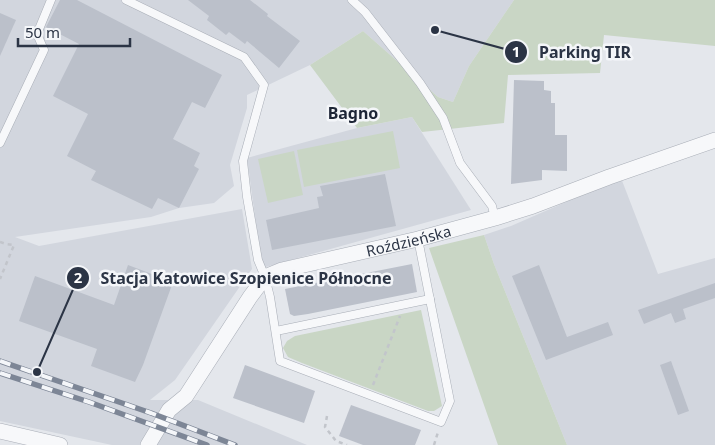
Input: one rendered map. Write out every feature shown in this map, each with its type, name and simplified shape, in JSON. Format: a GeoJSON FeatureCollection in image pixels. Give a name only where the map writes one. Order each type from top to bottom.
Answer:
{"type":"FeatureCollection","features":[{"type":"Feature","properties":{"kind":"street","name":"Roździeńska"},"geometry":{"type":"LineString","coordinates":[[148,445],[169,410],[186,396],[250,297],[265,278],[282,270],[418,239],[495,218],[715,140]]}},
{"type":"Feature","properties":{"kind":"street"},"geometry":{"type":"LineString","coordinates":[[0,431],[60,445]]}},
{"type":"Feature","properties":{"kind":"lane"},"geometry":{"type":"LineString","coordinates":[[0,143],[44,50],[37,34],[51,0]]}},
{"type":"Feature","properties":{"kind":"lane"},"geometry":{"type":"LineString","coordinates":[[126,0],[244,57],[264,85],[243,161],[258,260],[270,297],[280,361],[441,422],[450,401],[418,239]]}},
{"type":"Feature","properties":{"kind":"lane"},"geometry":{"type":"LineString","coordinates":[[352,0],[365,12],[425,90],[443,118],[460,163],[492,206],[495,218]]}},
{"type":"Feature","properties":{"kind":"lane"},"geometry":{"type":"LineString","coordinates":[[276,331],[430,299]]}},
{"type":"Feature","properties":{"kind":"path"},"geometry":{"type":"LineString","coordinates":[[0,242],[14,245],[0,279]]}},
{"type":"Feature","properties":{"kind":"path"},"geometry":{"type":"LineString","coordinates":[[372,387],[402,312]]}},
{"type":"Feature","properties":{"kind":"path"},"geometry":{"type":"LineString","coordinates":[[327,416],[325,427],[336,441],[347,445]]}},
{"type":"Feature","properties":{"kind":"shaded area"},"geometry":{"type":"Polygon","coordinates":[[[0,0],[514,0],[469,66],[453,102],[438,97],[363,31],[310,65],[247,95],[247,108],[230,165],[234,186],[214,203],[179,208],[151,217],[15,237],[39,246],[242,209],[252,269],[175,380],[150,400],[198,400],[307,445],[112,445],[0,421],[0,0]]]}},
{"type":"Feature","properties":{"kind":"shaded area"},"geometry":{"type":"Polygon","coordinates":[[[412,117],[471,210],[262,268],[247,158],[357,128],[412,117]]]}},
{"type":"Feature","properties":{"kind":"shaded area"},"geometry":{"type":"Polygon","coordinates":[[[621,178],[658,274],[715,258],[715,445],[567,445],[494,264],[484,235],[511,226],[621,178]]]}},
{"type":"Feature","properties":{"kind":"green space"},"geometry":{"type":"Polygon","coordinates":[[[514,0],[715,0],[715,46],[604,35],[600,73],[508,75],[504,123],[422,132],[412,117],[357,128],[310,65],[363,31],[438,97],[453,102],[469,66],[514,0]]]}},
{"type":"Feature","properties":{"kind":"green space"},"geometry":{"type":"Polygon","coordinates":[[[393,131],[400,168],[304,187],[297,150],[393,131]]]}},
{"type":"Feature","properties":{"kind":"green space"},"geometry":{"type":"Polygon","coordinates":[[[294,151],[303,195],[268,203],[258,159],[294,151]]]}},
{"type":"Feature","properties":{"kind":"green space"},"geometry":{"type":"Polygon","coordinates":[[[484,235],[567,445],[498,445],[429,248],[484,235]]]}},
{"type":"Feature","properties":{"kind":"green space"},"geometry":{"type":"Polygon","coordinates":[[[421,310],[442,406],[434,411],[428,411],[302,363],[288,357],[283,348],[287,341],[295,336],[421,310]]]}},
{"type":"Feature","properties":{"kind":"building"},"geometry":{"type":"Polygon","coordinates":[[[60,0],[77,0],[222,75],[205,108],[192,102],[173,139],[200,153],[194,166],[199,169],[179,208],[158,198],[152,209],[91,180],[96,171],[67,156],[88,114],[53,96],[79,44],[46,27],[60,0]]]}},
{"type":"Feature","properties":{"kind":"building"},"geometry":{"type":"Polygon","coordinates":[[[188,0],[250,0],[268,14],[267,16],[300,41],[279,68],[247,41],[245,44],[229,32],[226,35],[207,20],[209,16],[188,0]]]}},
{"type":"Feature","properties":{"kind":"building"},"geometry":{"type":"Polygon","coordinates":[[[0,13],[16,20],[0,56],[0,13]]]}},
{"type":"Feature","properties":{"kind":"building"},"geometry":{"type":"Polygon","coordinates":[[[514,80],[544,81],[544,90],[551,91],[551,103],[555,103],[555,135],[567,135],[567,171],[542,170],[542,180],[511,184],[514,80]]]}},
{"type":"Feature","properties":{"kind":"building"},"geometry":{"type":"Polygon","coordinates":[[[385,174],[396,226],[272,250],[266,220],[319,208],[317,197],[323,196],[320,186],[385,174]]]}},
{"type":"Feature","properties":{"kind":"building"},"geometry":{"type":"Polygon","coordinates":[[[412,264],[417,292],[308,314],[294,316],[290,314],[285,289],[412,264]]]}},
{"type":"Feature","properties":{"kind":"building"},"geometry":{"type":"Polygon","coordinates":[[[128,265],[173,282],[135,382],[91,366],[97,349],[19,321],[35,276],[114,305],[128,265]]]}},
{"type":"Feature","properties":{"kind":"building"},"geometry":{"type":"Polygon","coordinates":[[[539,265],[567,337],[608,322],[613,335],[546,360],[512,276],[539,265]]]}},
{"type":"Feature","properties":{"kind":"building"},"geometry":{"type":"Polygon","coordinates":[[[715,283],[715,298],[683,309],[686,319],[675,323],[671,313],[644,324],[638,310],[715,283]]]}},
{"type":"Feature","properties":{"kind":"building"},"geometry":{"type":"Polygon","coordinates":[[[671,361],[689,411],[678,415],[660,365],[671,361]]]}},
{"type":"Feature","properties":{"kind":"building"},"geometry":{"type":"Polygon","coordinates":[[[245,365],[315,391],[304,423],[233,398],[245,365]]]}},
{"type":"Feature","properties":{"kind":"building"},"geometry":{"type":"Polygon","coordinates":[[[351,405],[421,430],[415,445],[363,445],[339,436],[351,405]]]}},
{"type":"Feature","properties":{"kind":"railway"},"geometry":{"type":"LineString","coordinates":[[0,361],[151,413],[235,445]]}},
{"type":"Feature","properties":{"kind":"railway"},"geometry":{"type":"LineString","coordinates":[[0,373],[89,402],[207,445]]}},
{"type":"Feature","properties":{"kind":"place","name":"Parking TIR"},"geometry":{"type":"Point","coordinates":[435,30]}},
{"type":"Feature","properties":{"kind":"place","name":"Stacja Katowice Szopienice Północne"},"geometry":{"type":"Point","coordinates":[37,372]}},
{"type":"Feature","properties":{"kind":"district","name":"Bagno"},"geometry":{"type":"Point","coordinates":[353,113]}}]}
